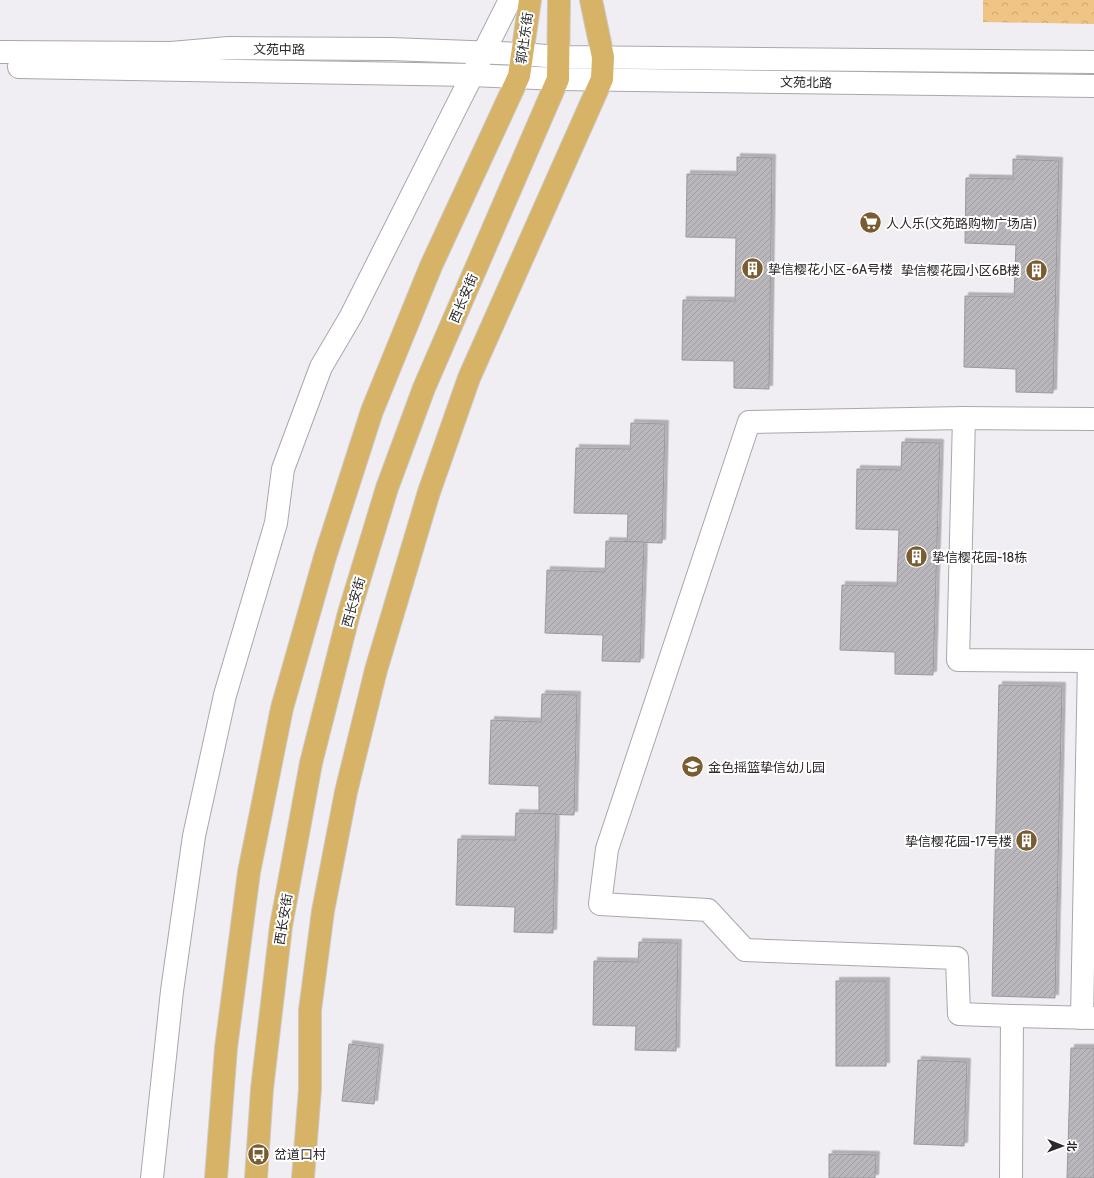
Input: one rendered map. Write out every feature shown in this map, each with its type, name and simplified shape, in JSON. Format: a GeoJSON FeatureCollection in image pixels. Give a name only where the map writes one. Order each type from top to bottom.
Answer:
{"type":"FeatureCollection","features":[{"type":"Feature","properties":{"kind":"main road","name":"郭杜东街"},"geometry":{"type":"LineString","coordinates":[[519,76],[530,0]]}},
{"type":"Feature","properties":{"kind":"main road"},"geometry":{"type":"LineString","coordinates":[[558,57],[559,0]]}},
{"type":"Feature","properties":{"kind":"main road"},"geometry":{"type":"LineString","coordinates":[[303,1178],[310,1089],[310,1010],[322,918],[346,792],[376,670],[429,492],[469,378],[602,79],[603,57],[591,0]]}},
{"type":"Feature","properties":{"kind":"main road","name":"西长安街"},"geometry":{"type":"LineString","coordinates":[[256,1178],[262,1089],[281,926],[311,762],[349,613],[387,488],[424,388],[558,79],[558,57]]}},
{"type":"Feature","properties":{"kind":"main road"},"geometry":{"type":"LineString","coordinates":[[216,1178],[226,1048],[248,879],[282,708],[325,557],[372,412],[432,266],[519,76]]}},
{"type":"Feature","properties":{"kind":"street"},"geometry":{"type":"LineString","coordinates":[[152,1178],[172,990],[194,836],[225,695],[276,523],[283,469],[321,367],[350,316],[510,0]]}},
{"type":"Feature","properties":{"kind":"street","name":"文苑中路"},"geometry":{"type":"LineString","coordinates":[[0,52],[171,53],[244,48],[391,49],[483,52],[558,57]]}},
{"type":"Feature","properties":{"kind":"street","name":"文苑北路"},"geometry":{"type":"LineString","coordinates":[[558,57],[1094,62]]}},
{"type":"Feature","properties":{"kind":"street","name":"文苑中路"},"geometry":{"type":"LineString","coordinates":[[0,66],[519,76]]}},
{"type":"Feature","properties":{"kind":"street","name":"文苑北路"},"geometry":{"type":"LineString","coordinates":[[519,76],[558,79],[1094,86]]}},
{"type":"Feature","properties":{"kind":"street"},"geometry":{"type":"LineString","coordinates":[[964,418],[958,660],[1092,661],[1088,1018],[959,1014],[957,958],[745,950],[708,910],[600,904],[607,849],[749,422],[964,418],[1094,419]]}},
{"type":"Feature","properties":{"kind":"street"},"geometry":{"type":"LineString","coordinates":[[1011,1178],[1012,1016]]}},
{"type":"Feature","properties":{"kind":"green space"},"geometry":{"type":"Polygon","coordinates":[[[983,0],[1094,0],[1094,24],[983,22],[983,0]]]}},
{"type":"Feature","properties":{"kind":"building","name":"挚信樱花小区-6A号楼"},"geometry":{"type":"Polygon","coordinates":[[[737,157],[772,158],[769,389],[734,388],[734,361],[682,360],[683,300],[735,301],[736,238],[686,237],[687,174],[737,175],[737,157]]]}},
{"type":"Feature","properties":{"kind":"building","name":"挚信樱花园小区6B楼"},"geometry":{"type":"Polygon","coordinates":[[[1013,159],[1059,161],[1053,393],[1016,392],[1016,369],[964,367],[965,296],[1014,297],[1016,245],[965,243],[966,178],[1013,179],[1013,159]]]}},
{"type":"Feature","properties":{"kind":"building"},"geometry":{"type":"Polygon","coordinates":[[[631,423],[665,424],[662,543],[627,542],[628,514],[574,513],[576,448],[630,449],[631,423]]]}},
{"type":"Feature","properties":{"kind":"building","name":"挚信樱花园-18栋"},"geometry":{"type":"Polygon","coordinates":[[[902,442],[940,443],[933,675],[895,674],[895,652],[840,650],[842,585],[897,586],[899,530],[856,529],[857,469],[901,470],[902,442]]]}},
{"type":"Feature","properties":{"kind":"building"},"geometry":{"type":"Polygon","coordinates":[[[606,541],[644,542],[640,662],[602,661],[603,635],[545,633],[547,570],[605,572],[606,541]]]}},
{"type":"Feature","properties":{"kind":"building","name":"挚信樱花园-17号楼"},"geometry":{"type":"Polygon","coordinates":[[[999,685],[1062,686],[1055,998],[992,996],[999,685]]]}},
{"type":"Feature","properties":{"kind":"building"},"geometry":{"type":"Polygon","coordinates":[[[542,694],[577,695],[574,815],[539,814],[539,786],[489,784],[491,720],[541,722],[542,694]]]}},
{"type":"Feature","properties":{"kind":"building"},"geometry":{"type":"Polygon","coordinates":[[[516,813],[556,814],[553,933],[514,932],[515,907],[456,905],[458,839],[515,840],[516,813]]]}},
{"type":"Feature","properties":{"kind":"building"},"geometry":{"type":"Polygon","coordinates":[[[639,942],[678,943],[676,1051],[635,1050],[636,1026],[593,1025],[594,961],[638,962],[639,942]]]}},
{"type":"Feature","properties":{"kind":"building"},"geometry":{"type":"Polygon","coordinates":[[[836,981],[886,981],[886,1066],[836,1066],[836,981]]]}},
{"type":"Feature","properties":{"kind":"building"},"geometry":{"type":"Polygon","coordinates":[[[349,1044],[380,1048],[374,1104],[342,1101],[349,1044]]]}},
{"type":"Feature","properties":{"kind":"building"},"geometry":{"type":"Polygon","coordinates":[[[1071,1048],[1094,1048],[1094,1178],[1067,1178],[1071,1048]]]}},
{"type":"Feature","properties":{"kind":"building"},"geometry":{"type":"Polygon","coordinates":[[[918,1060],[967,1062],[964,1146],[914,1144],[918,1060]]]}},
{"type":"Feature","properties":{"kind":"building"},"geometry":{"type":"Polygon","coordinates":[[[829,1154],[876,1155],[875,1178],[829,1178],[829,1154]]]}},
{"type":"Feature","properties":{"kind":"place","name":"人人乐(文苑路购物广场店)"},"geometry":{"type":"Point","coordinates":[871,223]}},
{"type":"Feature","properties":{"kind":"place","name":"挚信樱花小区-6A号楼"},"geometry":{"type":"Point","coordinates":[753,269]}},
{"type":"Feature","properties":{"kind":"place","name":"挚信樱花园小区6B楼"},"geometry":{"type":"Point","coordinates":[1036,270]}},
{"type":"Feature","properties":{"kind":"place","name":"挚信樱花园-18栋"},"geometry":{"type":"Point","coordinates":[917,557]}},
{"type":"Feature","properties":{"kind":"place","name":"金色摇篮挚信幼儿园"},"geometry":{"type":"Point","coordinates":[693,767]}},
{"type":"Feature","properties":{"kind":"place","name":"挚信樱花园-17号楼"},"geometry":{"type":"Point","coordinates":[1027,841]}},
{"type":"Feature","properties":{"kind":"place","name":"岔道口村"},"geometry":{"type":"Point","coordinates":[258,1154]}}]}
